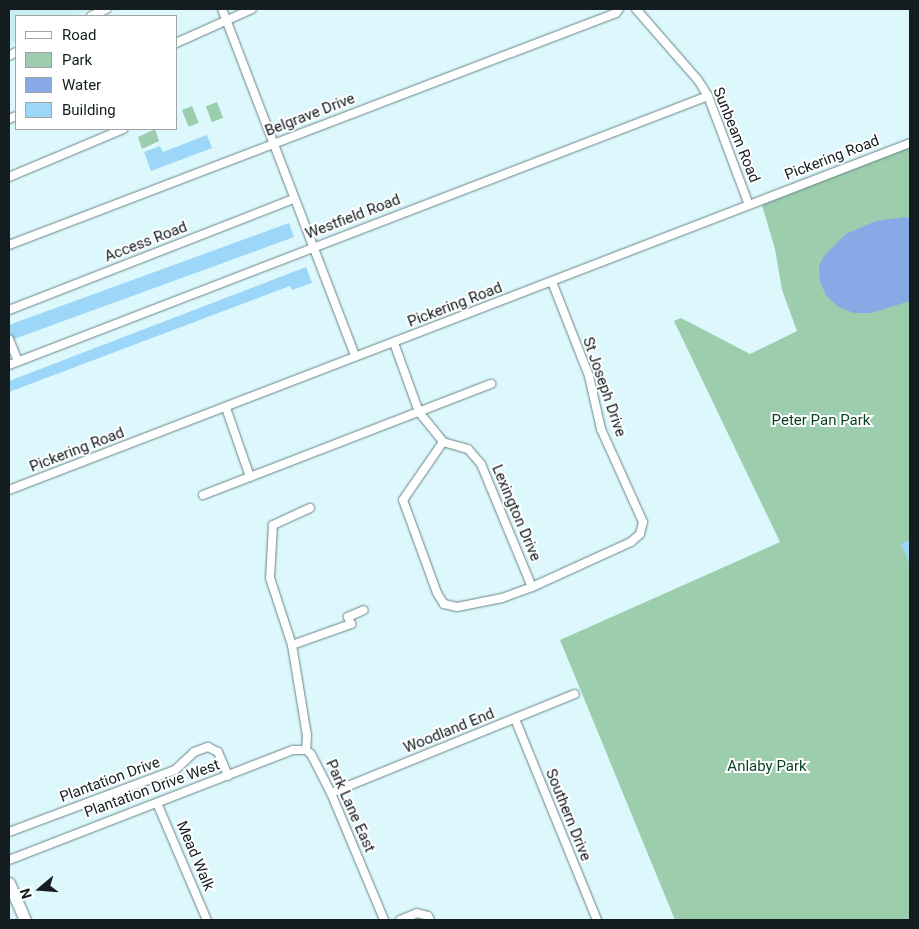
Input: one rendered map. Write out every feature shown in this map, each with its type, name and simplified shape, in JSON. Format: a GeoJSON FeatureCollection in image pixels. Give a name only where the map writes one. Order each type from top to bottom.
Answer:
{"type":"FeatureCollection","features":[{"type":"Feature","properties":{"kind":"main road"},"geometry":{"type":"LineString","coordinates":[[9,883],[25,920]]}},
{"type":"Feature","properties":{"kind":"street"},"geometry":{"type":"LineString","coordinates":[[94,15],[107,9]]}},
{"type":"Feature","properties":{"kind":"street"},"geometry":{"type":"LineString","coordinates":[[222,9],[355,356]]}},
{"type":"Feature","properties":{"kind":"street"},"geometry":{"type":"LineString","coordinates":[[178,42],[252,9]]}},
{"type":"Feature","properties":{"kind":"street","name":"Belgrave Drive"},"geometry":{"type":"LineString","coordinates":[[9,245],[616,13],[619,9]]}},
{"type":"Feature","properties":{"kind":"street","name":"Sunbeam Road"},"geometry":{"type":"LineString","coordinates":[[636,9],[698,80],[708,96],[749,205]]}},
{"type":"Feature","properties":{"kind":"street","name":"Westfield Road"},"geometry":{"type":"LineString","coordinates":[[9,364],[708,96]]}},
{"type":"Feature","properties":{"kind":"street"},"geometry":{"type":"LineString","coordinates":[[9,177],[121,130]]}},
{"type":"Feature","properties":{"kind":"street","name":"Pickering Road"},"geometry":{"type":"LineString","coordinates":[[9,490],[910,143]]}},
{"type":"Feature","properties":{"kind":"street","name":"Access Road"},"geometry":{"type":"LineString","coordinates":[[9,310],[294,199]]}},
{"type":"Feature","properties":{"kind":"street","name":"St Joseph Drive"},"geometry":{"type":"LineString","coordinates":[[552,282],[589,376],[601,429],[643,522],[640,534],[632,542],[568,570]]}},
{"type":"Feature","properties":{"kind":"street"},"geometry":{"type":"LineString","coordinates":[[9,339],[18,361]]}},
{"type":"Feature","properties":{"kind":"street"},"geometry":{"type":"LineString","coordinates":[[394,343],[420,412],[443,442]]}},
{"type":"Feature","properties":{"kind":"street"},"geometry":{"type":"LineString","coordinates":[[203,495],[491,384]]}},
{"type":"Feature","properties":{"kind":"street"},"geometry":{"type":"LineString","coordinates":[[226,408],[250,477]]}},
{"type":"Feature","properties":{"kind":"street","name":"Lexington Drive"},"geometry":{"type":"LineString","coordinates":[[532,587],[481,464],[468,449],[443,442],[403,500],[436,592],[444,604],[457,607],[502,598],[532,587],[568,570]]}},
{"type":"Feature","properties":{"kind":"street","name":"Park Lane East"},"geometry":{"type":"LineString","coordinates":[[310,508],[279,520],[272,532],[270,578],[292,645],[307,736],[306,750],[311,754],[331,793],[384,920]]}},
{"type":"Feature","properties":{"kind":"street"},"geometry":{"type":"LineString","coordinates":[[292,645],[350,624],[348,617],[364,610]]}},
{"type":"Feature","properties":{"kind":"street","name":"Woodland End"},"geometry":{"type":"LineString","coordinates":[[331,793],[575,694]]}},
{"type":"Feature","properties":{"kind":"street","name":"Southern Drive"},"geometry":{"type":"LineString","coordinates":[[515,719],[597,920]]}},
{"type":"Feature","properties":{"kind":"street","name":"Plantation Drive"},"geometry":{"type":"LineString","coordinates":[[9,832],[175,770],[194,752],[208,747],[218,752],[228,776]]}},
{"type":"Feature","properties":{"kind":"street","name":"Plantation Drive West"},"geometry":{"type":"LineString","coordinates":[[9,860],[293,750],[306,750]]}},
{"type":"Feature","properties":{"kind":"street","name":"Mead Walk"},"geometry":{"type":"LineString","coordinates":[[157,803],[207,920]]}},
{"type":"Feature","properties":{"kind":"street"},"geometry":{"type":"LineString","coordinates":[[400,920],[417,913],[428,916],[430,920]]}},
{"type":"Feature","properties":{"kind":"shaded area"},"geometry":{"type":"Polygon","coordinates":[[[9,9],[91,9],[76,15],[15,15],[15,43],[9,46],[9,9]]]}},
{"type":"Feature","properties":{"kind":"green space"},"geometry":{"type":"Polygon","coordinates":[[[217,102],[223,118],[212,122],[206,106],[217,102]]]}},
{"type":"Feature","properties":{"kind":"green space"},"geometry":{"type":"Polygon","coordinates":[[[192,106],[199,123],[189,127],[182,110],[192,106]]]}},
{"type":"Feature","properties":{"kind":"green space"},"geometry":{"type":"Polygon","coordinates":[[[155,130],[159,141],[142,149],[138,137],[155,130]]]}},
{"type":"Feature","properties":{"kind":"green space"},"geometry":{"type":"Polygon","coordinates":[[[910,146],[910,920],[675,920],[560,640],[780,542],[674,321],[681,318],[750,354],[797,331],[782,290],[775,249],[762,205],[910,146]]]}},
{"type":"Feature","properties":{"kind":"water"},"geometry":{"type":"Polygon","coordinates":[[[910,218],[910,301],[871,313],[854,313],[838,307],[826,295],[820,282],[819,266],[824,256],[846,234],[876,221],[910,218]]]}},
{"type":"Feature","properties":{"kind":"building"},"geometry":{"type":"Polygon","coordinates":[[[207,135],[212,148],[151,171],[144,152],[160,146],[163,152],[207,135]]]}},
{"type":"Feature","properties":{"kind":"building"},"geometry":{"type":"Polygon","coordinates":[[[289,223],[294,237],[11,340],[9,325],[289,223]]]}},
{"type":"Feature","properties":{"kind":"building"},"geometry":{"type":"Polygon","coordinates":[[[306,267],[312,283],[292,290],[290,286],[9,392],[9,381],[306,267]]]}},
{"type":"Feature","properties":{"kind":"building"},"geometry":{"type":"Polygon","coordinates":[[[910,540],[910,565],[901,544],[910,540]]]}},
{"type":"Feature","properties":{"kind":"park label","name":"Peter Pan Park"},"geometry":{"type":"Point","coordinates":[821,421]}},
{"type":"Feature","properties":{"kind":"park label","name":"Anlaby Park"},"geometry":{"type":"Point","coordinates":[767,767]}}]}
